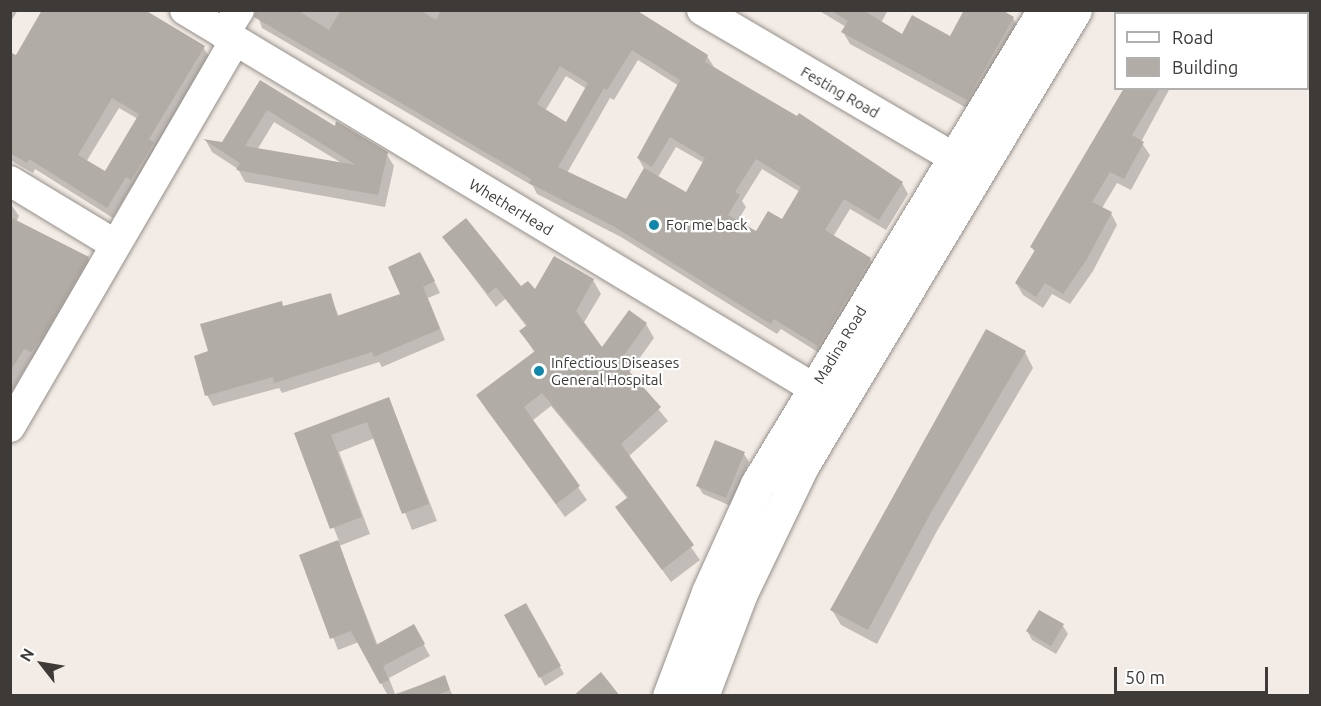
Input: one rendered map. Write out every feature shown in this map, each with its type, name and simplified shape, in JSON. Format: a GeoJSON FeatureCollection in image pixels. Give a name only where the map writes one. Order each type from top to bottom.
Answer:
{"type":"FeatureCollection","features":[{"type":"Feature","properties":{"kind":"main road","name":"Madina Road"},"geometry":{"type":"LineString","coordinates":[[966,166],[1044,10]]}},
{"type":"Feature","properties":{"kind":"main road","name":"Madina Road"},"geometry":{"type":"LineString","coordinates":[[669,696],[708,592],[757,484],[826,396],[966,166],[1075,10]]}},
{"type":"Feature","properties":{"kind":"main road","name":"Madina Road"},"geometry":{"type":"LineString","coordinates":[[702,696],[741,592],[826,396]]}},
{"type":"Feature","properties":{"kind":"street","name":"WhetherHead"},"geometry":{"type":"LineString","coordinates":[[184,10],[233,29],[826,396]]}},
{"type":"Feature","properties":{"kind":"street","name":"Festing Road"},"geometry":{"type":"LineString","coordinates":[[702,10],[966,166]]}},
{"type":"Feature","properties":{"kind":"street"},"geometry":{"type":"LineString","coordinates":[[10,427],[233,29]]}},
{"type":"Feature","properties":{"kind":"street"},"geometry":{"type":"LineString","coordinates":[[10,181],[114,244]]}},
{"type":"Feature","properties":{"kind":"building"},"geometry":{"type":"Polygon","coordinates":[[[42,10],[145,10],[205,46],[149,139],[154,142],[131,180],[126,177],[107,208],[29,159],[27,163],[10,153],[10,52],[16,55],[42,10]],[[112,98],[78,155],[105,171],[139,114],[112,98]]]}},
{"type":"Feature","properties":{"kind":"building"},"geometry":{"type":"Polygon","coordinates":[[[256,10],[297,10],[329,30],[341,10],[420,10],[436,20],[441,10],[636,10],[708,55],[705,62],[797,116],[799,113],[903,182],[879,220],[844,199],[825,230],[871,258],[818,346],[774,319],[771,324],[613,226],[529,183],[531,179],[254,17],[256,10]],[[632,50],[607,90],[604,88],[558,167],[626,199],[644,168],[686,192],[705,158],[670,137],[652,167],[637,158],[680,80],[632,50]],[[560,66],[537,104],[566,122],[588,83],[560,66]],[[756,159],[735,192],[740,195],[728,215],[756,231],[768,211],[782,219],[801,187],[756,159]]]}},
{"type":"Feature","properties":{"kind":"building"},"geometry":{"type":"Polygon","coordinates":[[[830,10],[863,10],[902,34],[912,15],[950,36],[964,10],[1002,10],[1014,17],[967,100],[841,32],[848,21],[830,10]]]}},
{"type":"Feature","properties":{"kind":"building"},"geometry":{"type":"Polygon","coordinates":[[[260,80],[335,126],[336,121],[388,152],[378,195],[236,170],[240,163],[203,139],[222,142],[260,80]],[[267,110],[245,146],[356,165],[267,110]]]}},
{"type":"Feature","properties":{"kind":"building"},"geometry":{"type":"Polygon","coordinates":[[[1123,90],[1159,90],[1132,135],[1144,142],[1124,179],[1110,172],[1092,202],[1112,212],[1087,259],[1063,294],[1045,283],[1036,297],[1015,283],[1035,250],[1030,247],[1123,90]]]}},
{"type":"Feature","properties":{"kind":"building"},"geometry":{"type":"Polygon","coordinates":[[[10,217],[89,257],[43,336],[31,352],[24,349],[10,372],[10,217]]]}},
{"type":"Feature","properties":{"kind":"building"},"geometry":{"type":"Polygon","coordinates":[[[466,218],[521,286],[528,281],[535,289],[554,256],[594,279],[576,311],[602,347],[629,310],[647,323],[620,361],[661,407],[621,444],[694,545],[662,570],[615,507],[628,497],[542,393],[524,407],[580,486],[556,504],[476,395],[535,351],[519,331],[527,325],[496,287],[488,294],[442,237],[466,218]]]}},
{"type":"Feature","properties":{"kind":"building"},"geometry":{"type":"Polygon","coordinates":[[[420,252],[435,281],[423,287],[440,329],[374,357],[372,352],[274,383],[273,377],[205,396],[194,356],[208,351],[200,324],[282,301],[283,306],[331,293],[337,316],[400,294],[388,267],[420,252]]]}},
{"type":"Feature","properties":{"kind":"building"},"geometry":{"type":"Polygon","coordinates":[[[986,329],[1026,351],[929,516],[868,630],[830,610],[986,329]]]}},
{"type":"Feature","properties":{"kind":"building"},"geometry":{"type":"Polygon","coordinates":[[[389,397],[429,504],[402,514],[367,422],[331,435],[362,517],[330,529],[294,433],[389,397]]]}},
{"type":"Feature","properties":{"kind":"building"},"geometry":{"type":"Polygon","coordinates":[[[715,440],[745,452],[726,498],[696,486],[715,440]]]}},
{"type":"Feature","properties":{"kind":"building"},"geometry":{"type":"Polygon","coordinates":[[[338,540],[376,645],[414,624],[425,644],[383,666],[389,680],[380,684],[351,631],[330,639],[299,555],[338,540]]]}},
{"type":"Feature","properties":{"kind":"building"},"geometry":{"type":"Polygon","coordinates":[[[526,603],[561,666],[539,678],[504,615],[526,603]]]}},
{"type":"Feature","properties":{"kind":"building"},"geometry":{"type":"Polygon","coordinates":[[[1039,610],[1064,624],[1051,646],[1026,631],[1039,610]]]}},
{"type":"Feature","properties":{"kind":"building"},"geometry":{"type":"Polygon","coordinates":[[[601,672],[620,696],[573,696],[601,672]]]}},
{"type":"Feature","properties":{"kind":"building"},"geometry":{"type":"Polygon","coordinates":[[[445,675],[450,690],[435,696],[394,696],[445,675]]]}},
{"type":"Feature","properties":{"kind":"place","name":"For me back"},"geometry":{"type":"Point","coordinates":[654,225]}},
{"type":"Feature","properties":{"kind":"place","name":"Infectious Diseases General Hospital"},"geometry":{"type":"Point","coordinates":[539,371]}}]}
